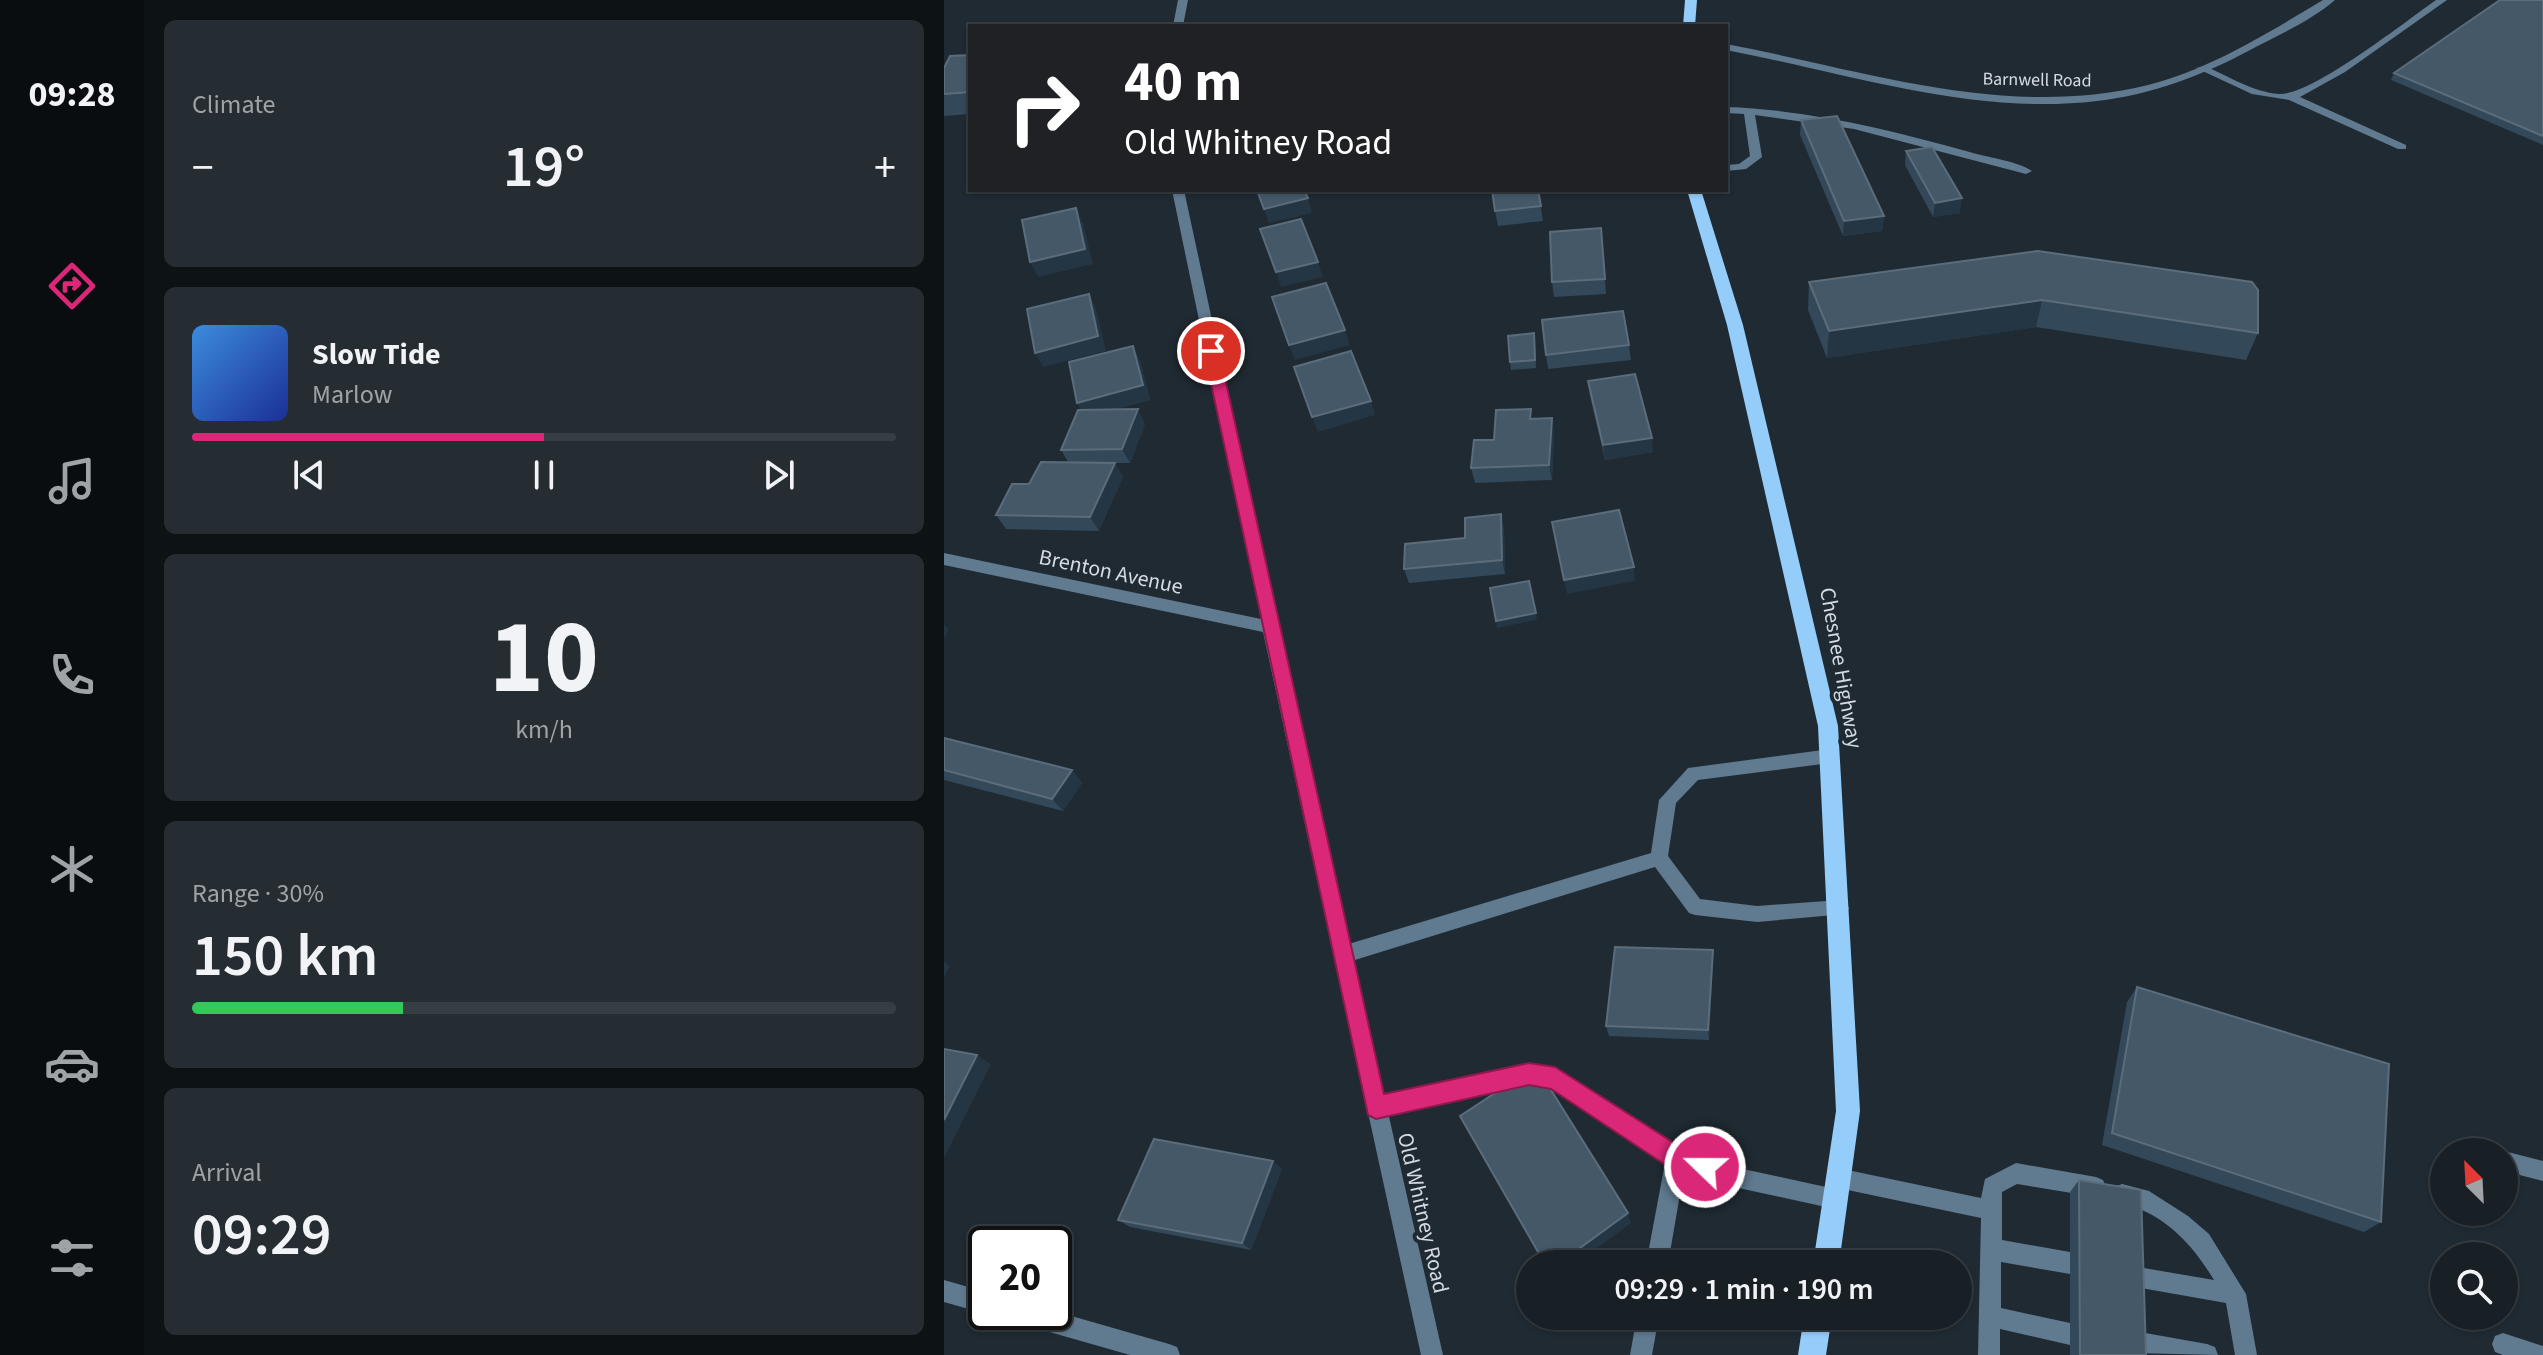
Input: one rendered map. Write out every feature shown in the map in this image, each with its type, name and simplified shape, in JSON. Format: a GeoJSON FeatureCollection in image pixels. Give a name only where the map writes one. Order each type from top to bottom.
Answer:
{"type":"FeatureCollection","features":[{"type":"Feature","properties":{"kind":"main road"},"geometry":{"type":"LineString","coordinates":[[1689,24],[1691,0]]}},
{"type":"Feature","properties":{"kind":"main road","name":"Chesnee Highway"},"geometry":{"type":"LineString","coordinates":[[1695,192],[1735,325],[1828,726],[1840,908],[1848,1111],[1828,1250]]}},
{"type":"Feature","properties":{"kind":"main road"},"geometry":{"type":"LineString","coordinates":[[1812,1355],[1816,1330]]}},
{"type":"Feature","properties":{"kind":"street"},"geometry":{"type":"LineString","coordinates":[[1178,24],[1183,0]]}},
{"type":"Feature","properties":{"kind":"street","name":"Barnwell Road"},"geometry":{"type":"LineString","coordinates":[[1728,47],[1945,92],[2010,99],[2075,99],[2127,93],[2201,68],[2254,43],[2330,0]]}},
{"type":"Feature","properties":{"kind":"street"},"geometry":{"type":"LineString","coordinates":[[2291,97],[2320,82],[2442,0]]}},
{"type":"Feature","properties":{"kind":"street"},"geometry":{"type":"LineString","coordinates":[[2201,68],[2265,94],[2291,97],[2402,147]]}},
{"type":"Feature","properties":{"kind":"street"},"geometry":{"type":"LineString","coordinates":[[1728,110],[1801,114],[1855,125],[2026,171]]}},
{"type":"Feature","properties":{"kind":"street"},"geometry":{"type":"LineString","coordinates":[[1728,168],[1742,167],[1756,157],[1749,111]]}},
{"type":"Feature","properties":{"kind":"street","name":"Old Whitney Road"},"geometry":{"type":"LineString","coordinates":[[1178,192],[1270,627],[1432,1355]]}},
{"type":"Feature","properties":{"kind":"street","name":"Brenton Avenue"},"geometry":{"type":"LineString","coordinates":[[944,559],[1270,627]]}},
{"type":"Feature","properties":{"kind":"street"},"geometry":{"type":"LineString","coordinates":[[1830,756],[1694,773],[1668,800],[1659,858],[1695,907],[1757,914],[1840,908]]}},
{"type":"Feature","properties":{"kind":"street"},"geometry":{"type":"LineString","coordinates":[[1342,955],[1659,858]]}},
{"type":"Feature","properties":{"kind":"street"},"geometry":{"type":"LineString","coordinates":[[1376,1107],[1529,1074],[1555,1078],[1676,1158],[1734,1177],[1991,1210]]}},
{"type":"Feature","properties":{"kind":"street"},"geometry":{"type":"LineString","coordinates":[[1660,1250],[1676,1158]]}},
{"type":"Feature","properties":{"kind":"street"},"geometry":{"type":"LineString","coordinates":[[2518,1165],[2543,1171]]}},
{"type":"Feature","properties":{"kind":"street"},"geometry":{"type":"LineString","coordinates":[[1989,1355],[1992,1186],[2016,1173],[2142,1198],[2181,1223],[2202,1241],[2235,1294],[2246,1355]]}},
{"type":"Feature","properties":{"kind":"street"},"geometry":{"type":"LineString","coordinates":[[1990,1249],[2070,1263]]}},
{"type":"Feature","properties":{"kind":"street"},"geometry":{"type":"LineString","coordinates":[[2132,1277],[2235,1294]]}},
{"type":"Feature","properties":{"kind":"street"},"geometry":{"type":"LineString","coordinates":[[944,1291],[968,1298]]}},
{"type":"Feature","properties":{"kind":"street"},"geometry":{"type":"LineString","coordinates":[[1989,1316],[2070,1334]]}},
{"type":"Feature","properties":{"kind":"street"},"geometry":{"type":"LineString","coordinates":[[1072,1327],[1169,1355]]}},
{"type":"Feature","properties":{"kind":"street"},"geometry":{"type":"LineString","coordinates":[[1641,1355],[1645,1330]]}},
{"type":"Feature","properties":{"kind":"street"},"geometry":{"type":"LineString","coordinates":[[2134,1342],[2207,1355]]}},
{"type":"Feature","properties":{"kind":"street"},"geometry":{"type":"LineString","coordinates":[[2503,1344],[2538,1355]]}},
{"type":"Feature","properties":{"kind":"building"},"geometry":{"type":"Polygon","coordinates":[[[2500,0],[2543,0],[2543,136],[2394,73],[2500,0]]]}},
{"type":"Feature","properties":{"kind":"building"},"geometry":{"type":"Polygon","coordinates":[[[968,55],[968,92],[944,94],[944,68],[950,56],[968,55]]]}},
{"type":"Feature","properties":{"kind":"building"},"geometry":{"type":"Polygon","coordinates":[[[1837,116],[1884,216],[1844,221],[1801,120],[1837,116]]]}},
{"type":"Feature","properties":{"kind":"building"},"geometry":{"type":"Polygon","coordinates":[[[1932,147],[1962,198],[1935,203],[1906,151],[1932,147]]]}},
{"type":"Feature","properties":{"kind":"building"},"geometry":{"type":"Polygon","coordinates":[[[1305,192],[1308,198],[1264,209],[1258,193],[1305,192]]]}},
{"type":"Feature","properties":{"kind":"building"},"geometry":{"type":"Polygon","coordinates":[[[1492,192],[1538,192],[1541,206],[1495,211],[1492,192]]]}},
{"type":"Feature","properties":{"kind":"building"},"geometry":{"type":"Polygon","coordinates":[[[1076,208],[1085,249],[1030,262],[1022,220],[1076,208]]]}},
{"type":"Feature","properties":{"kind":"building"},"geometry":{"type":"Polygon","coordinates":[[[1301,219],[1318,262],[1276,272],[1260,229],[1301,219]]]}},
{"type":"Feature","properties":{"kind":"building"},"geometry":{"type":"Polygon","coordinates":[[[1601,228],[1605,279],[1552,282],[1550,232],[1601,228]]]}},
{"type":"Feature","properties":{"kind":"building"},"geometry":{"type":"Polygon","coordinates":[[[2038,251],[2252,282],[2258,290],[2258,333],[2042,300],[1829,331],[1809,282],[2038,251]]]}},
{"type":"Feature","properties":{"kind":"building"},"geometry":{"type":"Polygon","coordinates":[[[1326,283],[1345,330],[1289,345],[1272,297],[1326,283]]]}},
{"type":"Feature","properties":{"kind":"building"},"geometry":{"type":"Polygon","coordinates":[[[1089,294],[1098,336],[1035,353],[1027,309],[1089,294]]]}},
{"type":"Feature","properties":{"kind":"building"},"geometry":{"type":"Polygon","coordinates":[[[1623,311],[1629,345],[1546,355],[1542,320],[1623,311]]]}},
{"type":"Feature","properties":{"kind":"building"},"geometry":{"type":"Polygon","coordinates":[[[1534,333],[1535,360],[1510,362],[1508,336],[1534,333]]]}},
{"type":"Feature","properties":{"kind":"building"},"geometry":{"type":"Polygon","coordinates":[[[1133,346],[1143,385],[1077,403],[1069,362],[1133,346]]]}},
{"type":"Feature","properties":{"kind":"building"},"geometry":{"type":"Polygon","coordinates":[[[1351,351],[1371,401],[1312,417],[1294,367],[1351,351]]]}},
{"type":"Feature","properties":{"kind":"building"},"geometry":{"type":"Polygon","coordinates":[[[1635,374],[1652,438],[1603,445],[1588,381],[1635,374]]]}},
{"type":"Feature","properties":{"kind":"building"},"geometry":{"type":"Polygon","coordinates":[[[1138,409],[1122,449],[1061,450],[1078,410],[1138,409]]]}},
{"type":"Feature","properties":{"kind":"building"},"geometry":{"type":"Polygon","coordinates":[[[1531,409],[1530,419],[1552,418],[1549,465],[1471,468],[1474,440],[1494,440],[1496,410],[1531,409]]]}},
{"type":"Feature","properties":{"kind":"building"},"geometry":{"type":"Polygon","coordinates":[[[1041,462],[1115,463],[1090,517],[996,515],[1012,484],[1029,484],[1041,462]]]}},
{"type":"Feature","properties":{"kind":"building"},"geometry":{"type":"Polygon","coordinates":[[[1619,510],[1634,567],[1564,580],[1552,522],[1619,510]]]}},
{"type":"Feature","properties":{"kind":"building"},"geometry":{"type":"Polygon","coordinates":[[[1501,514],[1502,560],[1404,569],[1405,544],[1465,538],[1465,518],[1501,514]]]}},
{"type":"Feature","properties":{"kind":"building"},"geometry":{"type":"Polygon","coordinates":[[[1529,581],[1536,613],[1496,621],[1490,588],[1529,581]]]}},
{"type":"Feature","properties":{"kind":"building"},"geometry":{"type":"Polygon","coordinates":[[[944,738],[1072,770],[1052,799],[944,770],[944,738]]]}},
{"type":"Feature","properties":{"kind":"building"},"geometry":{"type":"Polygon","coordinates":[[[1615,947],[1713,950],[1708,1030],[1606,1026],[1615,947]]]}},
{"type":"Feature","properties":{"kind":"building"},"geometry":{"type":"Polygon","coordinates":[[[2137,987],[2389,1064],[2381,1222],[2112,1133],[2137,987]]]}},
{"type":"Feature","properties":{"kind":"building"},"geometry":{"type":"Polygon","coordinates":[[[944,1049],[977,1055],[944,1120],[944,1049]]]}},
{"type":"Feature","properties":{"kind":"building"},"geometry":{"type":"Polygon","coordinates":[[[1536,1066],[1628,1213],[1577,1250],[1537,1250],[1460,1116],[1536,1066]]]}},
{"type":"Feature","properties":{"kind":"building"},"geometry":{"type":"Polygon","coordinates":[[[1154,1139],[1273,1161],[1242,1243],[1118,1220],[1154,1139]]]}},
{"type":"Feature","properties":{"kind":"building"},"geometry":{"type":"Polygon","coordinates":[[[2079,1180],[2141,1190],[2146,1355],[2080,1355],[2079,1180]]]}},
{"type":"Feature","properties":{"kind":"route"},"geometry":{"type":"LineString","coordinates":[[1211,351],[1376,1107],[1529,1074],[1555,1078],[1676,1158],[1705,1167]]}}]}
